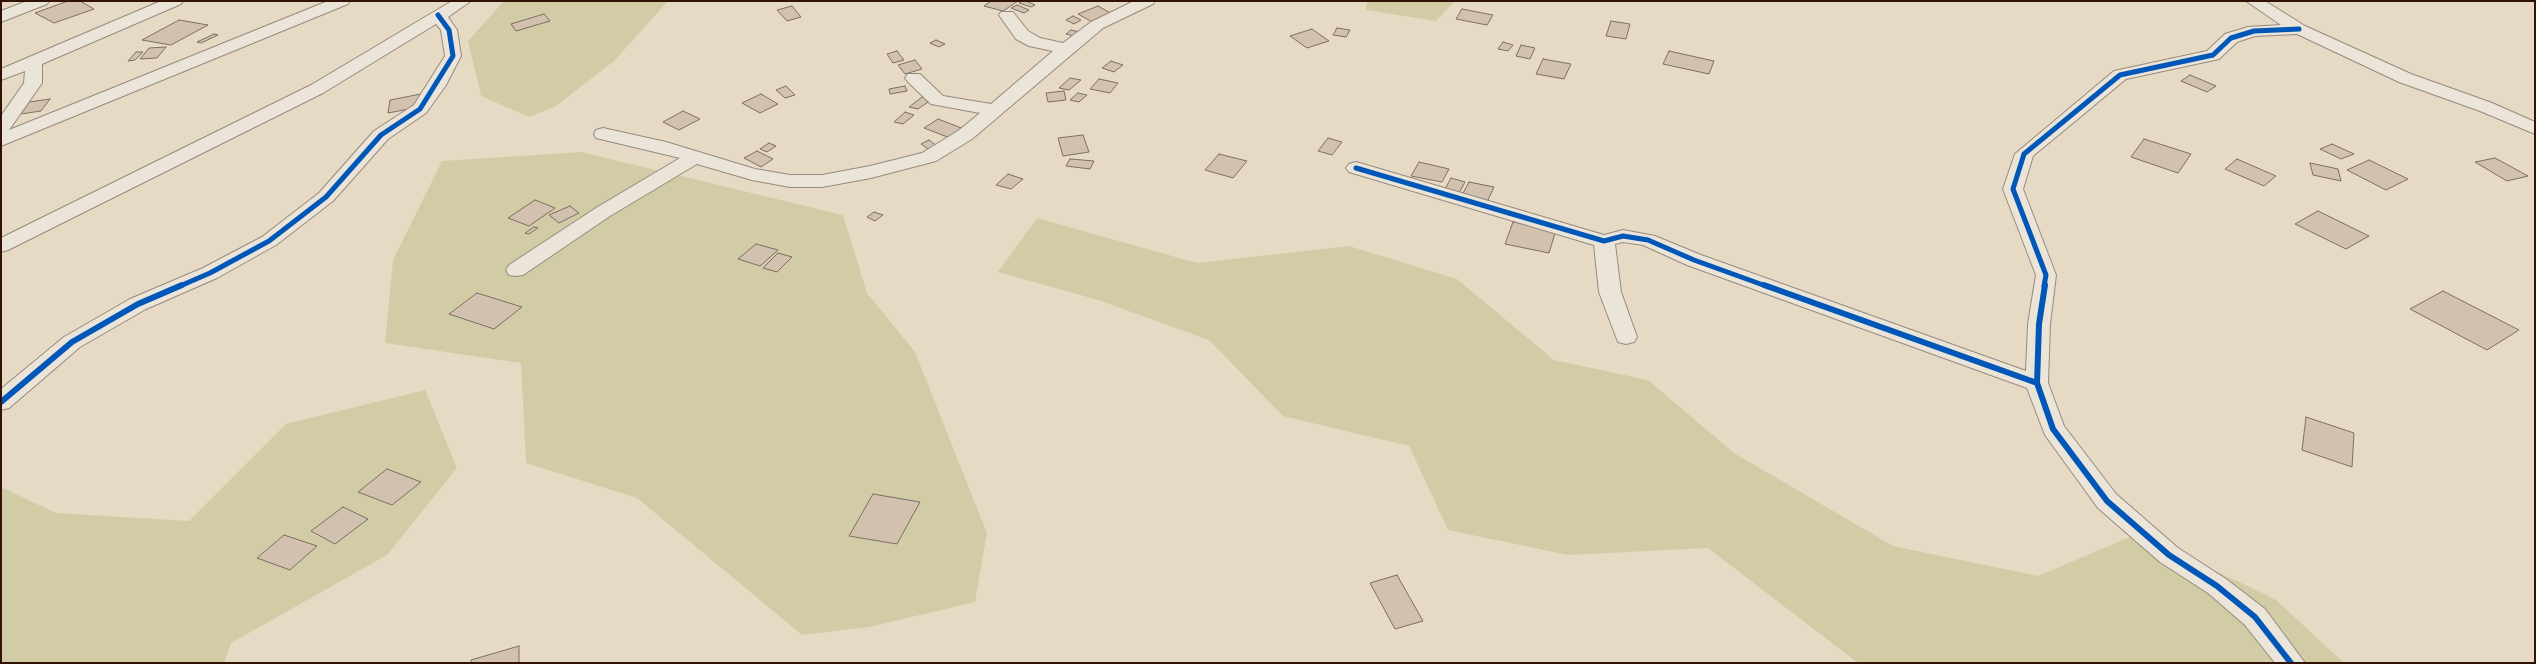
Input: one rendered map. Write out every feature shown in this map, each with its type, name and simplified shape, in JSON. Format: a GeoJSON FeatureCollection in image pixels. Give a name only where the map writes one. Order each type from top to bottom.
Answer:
{"type":"FeatureCollection","features":[{"type":"Feature","properties":{"kind":"street"},"geometry":{"type":"LineString","coordinates":[[1,17],[41,1]]}},
{"type":"Feature","properties":{"kind":"street"},"geometry":{"type":"LineString","coordinates":[[1,75],[175,1]]}},
{"type":"Feature","properties":{"kind":"street"},"geometry":{"type":"LineString","coordinates":[[1,140],[342,1]]}},
{"type":"Feature","properties":{"kind":"street"},"geometry":{"type":"LineString","coordinates":[[1,246],[318,88],[463,1]]}},
{"type":"Feature","properties":{"kind":"street"},"geometry":{"type":"LineString","coordinates":[[603,134],[695,156],[759,175],[790,181],[822,181],[871,172],[929,157],[965,135],[1066,49],[1097,25],[1147,1]]}},
{"type":"Feature","properties":{"kind":"street"},"geometry":{"type":"LineString","coordinates":[[2254,1],[2299,29],[2405,78],[2486,107],[2535,129]]}},
{"type":"Feature","properties":{"kind":"street"},"geometry":{"type":"LineString","coordinates":[[1,402],[72,342],[138,304],[210,273],[269,241],[326,197],[381,136],[420,109],[437,86],[453,56],[449,30],[438,15]]}},
{"type":"Feature","properties":{"kind":"street"},"geometry":{"type":"LineString","coordinates":[[1007,15],[1022,35],[1035,42],[1066,49]]}},
{"type":"Feature","properties":{"kind":"street"},"geometry":{"type":"LineString","coordinates":[[2291,663],[2255,617],[2217,586],[2169,555],[2107,501],[2052,429],[2037,383],[2039,324],[2046,275],[2013,189],[2024,154],[2120,75],[2214,55],[2231,38],[2254,30],[2299,29]]}},
{"type":"Feature","properties":{"kind":"street"},"geometry":{"type":"LineString","coordinates":[[1,129],[33,83],[34,61]]}},
{"type":"Feature","properties":{"kind":"street"},"geometry":{"type":"LineString","coordinates":[[914,78],[938,100],[995,110]]}},
{"type":"Feature","properties":{"kind":"street"},"geometry":{"type":"LineString","coordinates":[[516,270],[603,212],[695,156]]}},
{"type":"Feature","properties":{"kind":"street"},"geometry":{"type":"LineString","coordinates":[[1356,168],[1604,241],[1623,236],[1648,240],[1694,260],[2037,383]]}},
{"type":"Feature","properties":{"kind":"street"},"geometry":{"type":"LineString","coordinates":[[1604,241],[1610,292],[1626,337]]}},
{"type":"Feature","properties":{"kind":"shaded area"},"geometry":{"type":"Polygon","coordinates":[[[504,1],[668,1],[614,61],[556,106],[529,117],[481,96],[468,41],[504,1]]]}},
{"type":"Feature","properties":{"kind":"shaded area"},"geometry":{"type":"Polygon","coordinates":[[[1367,1],[1455,1],[1436,21],[1366,10],[1367,1]]]}},
{"type":"Feature","properties":{"kind":"shaded area"},"geometry":{"type":"Polygon","coordinates":[[[581,152],[843,215],[867,293],[915,352],[987,533],[975,602],[869,627],[802,635],[637,498],[526,463],[521,363],[385,343],[393,260],[442,161],[581,152]]]}},
{"type":"Feature","properties":{"kind":"shaded area"},"geometry":{"type":"Polygon","coordinates":[[[1037,218],[1197,263],[1349,246],[1457,279],[1554,360],[1648,380],[1734,453],[1893,546],[2038,576],[2137,534],[2275,599],[2344,663],[1858,663],[1708,548],[1568,555],[1448,530],[1409,446],[1283,416],[1209,340],[1098,300],[998,272],[1037,218]]]}},
{"type":"Feature","properties":{"kind":"shaded area"},"geometry":{"type":"Polygon","coordinates":[[[425,390],[457,468],[387,555],[231,643],[224,663],[1,663],[1,487],[56,513],[189,521],[286,424],[425,390]]]}},
{"type":"Feature","properties":{"kind":"building"},"geometry":{"type":"Polygon","coordinates":[[[68,1],[80,1],[94,9],[54,23],[35,13],[68,1]]]}},
{"type":"Feature","properties":{"kind":"building"},"geometry":{"type":"Polygon","coordinates":[[[991,1],[1018,1],[1003,11],[984,6],[991,1]]]}},
{"type":"Feature","properties":{"kind":"building"},"geometry":{"type":"Polygon","coordinates":[[[1022,1],[1035,5],[1031,7],[1019,3],[1022,1]]]}},
{"type":"Feature","properties":{"kind":"building"},"geometry":{"type":"Polygon","coordinates":[[[1017,5],[1029,10],[1024,13],[1011,8],[1017,5]]]}},
{"type":"Feature","properties":{"kind":"building"},"geometry":{"type":"Polygon","coordinates":[[[792,6],[801,17],[787,21],[777,10],[792,6]]]}},
{"type":"Feature","properties":{"kind":"building"},"geometry":{"type":"Polygon","coordinates":[[[1098,6],[1114,15],[1094,23],[1078,14],[1098,6]]]}},
{"type":"Feature","properties":{"kind":"building"},"geometry":{"type":"Polygon","coordinates":[[[1462,9],[1493,15],[1487,25],[1456,19],[1462,9]]]}},
{"type":"Feature","properties":{"kind":"building"},"geometry":{"type":"Polygon","coordinates":[[[544,14],[550,21],[516,31],[511,24],[544,14]]]}},
{"type":"Feature","properties":{"kind":"building"},"geometry":{"type":"Polygon","coordinates":[[[1073,16],[1081,20],[1074,24],[1066,20],[1073,16]]]}},
{"type":"Feature","properties":{"kind":"building"},"geometry":{"type":"Polygon","coordinates":[[[179,20],[208,25],[171,45],[142,40],[179,20]]]}},
{"type":"Feature","properties":{"kind":"building"},"geometry":{"type":"Polygon","coordinates":[[[1611,21],[1630,24],[1626,39],[1606,36],[1611,21]]]}},
{"type":"Feature","properties":{"kind":"building"},"geometry":{"type":"Polygon","coordinates":[[[1337,28],[1350,30],[1346,37],[1333,35],[1337,28]]]}},
{"type":"Feature","properties":{"kind":"building"},"geometry":{"type":"Polygon","coordinates":[[[1312,29],[1329,41],[1307,48],[1290,36],[1312,29]]]}},
{"type":"Feature","properties":{"kind":"building"},"geometry":{"type":"Polygon","coordinates":[[[1071,30],[1079,32],[1074,36],[1066,34],[1071,30]]]}},
{"type":"Feature","properties":{"kind":"building"},"geometry":{"type":"Polygon","coordinates":[[[214,34],[218,35],[201,43],[197,42],[214,34]]]}},
{"type":"Feature","properties":{"kind":"building"},"geometry":{"type":"Polygon","coordinates":[[[936,40],[945,44],[939,47],[930,43],[936,40]]]}},
{"type":"Feature","properties":{"kind":"building"},"geometry":{"type":"Polygon","coordinates":[[[1503,42],[1513,45],[1508,51],[1498,49],[1503,42]]]}},
{"type":"Feature","properties":{"kind":"building"},"geometry":{"type":"Polygon","coordinates":[[[1521,45],[1535,48],[1530,59],[1516,56],[1521,45]]]}},
{"type":"Feature","properties":{"kind":"building"},"geometry":{"type":"Polygon","coordinates":[[[166,47],[157,58],[140,59],[149,48],[166,47]]]}},
{"type":"Feature","properties":{"kind":"building"},"geometry":{"type":"Polygon","coordinates":[[[897,51],[904,60],[893,63],[887,54],[897,51]]]}},
{"type":"Feature","properties":{"kind":"building"},"geometry":{"type":"Polygon","coordinates":[[[1669,51],[1714,61],[1709,74],[1663,64],[1669,51]]]}},
{"type":"Feature","properties":{"kind":"building"},"geometry":{"type":"Polygon","coordinates":[[[136,52],[143,52],[135,60],[128,61],[136,52]]]}},
{"type":"Feature","properties":{"kind":"building"},"geometry":{"type":"Polygon","coordinates":[[[1543,59],[1571,64],[1564,79],[1536,74],[1543,59]]]}},
{"type":"Feature","properties":{"kind":"building"},"geometry":{"type":"Polygon","coordinates":[[[915,60],[922,69],[905,74],[898,65],[915,60]]]}},
{"type":"Feature","properties":{"kind":"building"},"geometry":{"type":"Polygon","coordinates":[[[1111,61],[1123,65],[1114,72],[1102,68],[1111,61]]]}},
{"type":"Feature","properties":{"kind":"building"},"geometry":{"type":"Polygon","coordinates":[[[2190,75],[2216,86],[2207,92],[2181,81],[2190,75]]]}},
{"type":"Feature","properties":{"kind":"building"},"geometry":{"type":"Polygon","coordinates":[[[1070,78],[1081,80],[1069,90],[1059,88],[1070,78]]]}},
{"type":"Feature","properties":{"kind":"building"},"geometry":{"type":"Polygon","coordinates":[[[1099,79],[1118,83],[1110,93],[1090,89],[1099,79]]]}},
{"type":"Feature","properties":{"kind":"building"},"geometry":{"type":"Polygon","coordinates":[[[786,86],[795,95],[785,98],[776,90],[786,86]]]}},
{"type":"Feature","properties":{"kind":"building"},"geometry":{"type":"Polygon","coordinates":[[[905,86],[907,91],[890,94],[889,89],[905,86]]]}},
{"type":"Feature","properties":{"kind":"building"},"geometry":{"type":"Polygon","coordinates":[[[1064,91],[1066,100],[1048,102],[1046,93],[1064,91]]]}},
{"type":"Feature","properties":{"kind":"building"},"geometry":{"type":"Polygon","coordinates":[[[1078,93],[1087,95],[1079,102],[1070,100],[1078,93]]]}},
{"type":"Feature","properties":{"kind":"building"},"geometry":{"type":"Polygon","coordinates":[[[421,94],[420,107],[388,113],[390,100],[421,94]]]}},
{"type":"Feature","properties":{"kind":"building"},"geometry":{"type":"Polygon","coordinates":[[[761,94],[778,104],[760,113],[742,103],[761,94]]]}},
{"type":"Feature","properties":{"kind":"building"},"geometry":{"type":"Polygon","coordinates":[[[922,97],[931,100],[918,109],[909,107],[922,97]]]}},
{"type":"Feature","properties":{"kind":"building"},"geometry":{"type":"Polygon","coordinates":[[[50,99],[41,111],[21,114],[29,102],[50,99]]]}},
{"type":"Feature","properties":{"kind":"building"},"geometry":{"type":"Polygon","coordinates":[[[683,111],[700,119],[679,130],[663,122],[683,111]]]}},
{"type":"Feature","properties":{"kind":"building"},"geometry":{"type":"Polygon","coordinates":[[[905,112],[914,115],[903,124],[894,122],[905,112]]]}},
{"type":"Feature","properties":{"kind":"building"},"geometry":{"type":"Polygon","coordinates":[[[938,119],[964,129],[950,138],[924,128],[938,119]]]}},
{"type":"Feature","properties":{"kind":"building"},"geometry":{"type":"Polygon","coordinates":[[[1083,135],[1089,152],[1063,156],[1058,138],[1083,135]]]}},
{"type":"Feature","properties":{"kind":"building"},"geometry":{"type":"Polygon","coordinates":[[[1328,138],[1342,142],[1332,155],[1318,151],[1328,138]]]}},
{"type":"Feature","properties":{"kind":"building"},"geometry":{"type":"Polygon","coordinates":[[[2144,139],[2191,154],[2178,173],[2131,157],[2144,139]]]}},
{"type":"Feature","properties":{"kind":"building"},"geometry":{"type":"Polygon","coordinates":[[[929,140],[941,149],[932,152],[921,144],[929,140]]]}},
{"type":"Feature","properties":{"kind":"building"},"geometry":{"type":"Polygon","coordinates":[[[769,143],[776,146],[767,152],[760,149],[769,143]]]}},
{"type":"Feature","properties":{"kind":"building"},"geometry":{"type":"Polygon","coordinates":[[[2332,144],[2354,154],[2341,159],[2320,149],[2332,144]]]}},
{"type":"Feature","properties":{"kind":"building"},"geometry":{"type":"Polygon","coordinates":[[[757,151],[773,159],[761,167],[744,158],[757,151]]]}},
{"type":"Feature","properties":{"kind":"building"},"geometry":{"type":"Polygon","coordinates":[[[1219,154],[1247,161],[1233,178],[1205,170],[1219,154]]]}},
{"type":"Feature","properties":{"kind":"building"},"geometry":{"type":"Polygon","coordinates":[[[2495,158],[2528,176],[2507,181],[2475,162],[2495,158]]]}},
{"type":"Feature","properties":{"kind":"building"},"geometry":{"type":"Polygon","coordinates":[[[1070,159],[1094,161],[1090,169],[1066,166],[1070,159]]]}},
{"type":"Feature","properties":{"kind":"building"},"geometry":{"type":"Polygon","coordinates":[[[2237,159],[2276,176],[2264,186],[2225,169],[2237,159]]]}},
{"type":"Feature","properties":{"kind":"building"},"geometry":{"type":"Polygon","coordinates":[[[2369,160],[2408,179],[2386,190],[2347,170],[2369,160]]]}},
{"type":"Feature","properties":{"kind":"building"},"geometry":{"type":"Polygon","coordinates":[[[1419,162],[1449,169],[1442,182],[1411,176],[1419,162]]]}},
{"type":"Feature","properties":{"kind":"building"},"geometry":{"type":"Polygon","coordinates":[[[2310,163],[2338,169],[2341,181],[2313,175],[2310,163]]]}},
{"type":"Feature","properties":{"kind":"building"},"geometry":{"type":"Polygon","coordinates":[[[1008,174],[1023,179],[1011,189],[996,185],[1008,174]]]}},
{"type":"Feature","properties":{"kind":"building"},"geometry":{"type":"Polygon","coordinates":[[[1451,178],[1465,182],[1459,193],[1445,189],[1451,178]]]}},
{"type":"Feature","properties":{"kind":"building"},"geometry":{"type":"Polygon","coordinates":[[[1469,182],[1494,187],[1487,202],[1461,197],[1469,182]]]}},
{"type":"Feature","properties":{"kind":"building"},"geometry":{"type":"Polygon","coordinates":[[[535,200],[555,208],[529,226],[508,218],[535,200]]]}},
{"type":"Feature","properties":{"kind":"building"},"geometry":{"type":"Polygon","coordinates":[[[570,206],[579,213],[559,223],[549,215],[570,206]]]}},
{"type":"Feature","properties":{"kind":"building"},"geometry":{"type":"Polygon","coordinates":[[[2318,211],[2369,236],[2346,249],[2295,224],[2318,211]]]}},
{"type":"Feature","properties":{"kind":"building"},"geometry":{"type":"Polygon","coordinates":[[[874,212],[883,215],[875,221],[867,217],[874,212]]]}},
{"type":"Feature","properties":{"kind":"building"},"geometry":{"type":"Polygon","coordinates":[[[1513,222],[1556,230],[1549,253],[1505,244],[1513,222]]]}},
{"type":"Feature","properties":{"kind":"building"},"geometry":{"type":"Polygon","coordinates":[[[534,227],[538,228],[529,234],[525,233],[534,227]]]}},
{"type":"Feature","properties":{"kind":"building"},"geometry":{"type":"Polygon","coordinates":[[[756,244],[778,250],[760,266],[738,259],[756,244]]]}},
{"type":"Feature","properties":{"kind":"building"},"geometry":{"type":"Polygon","coordinates":[[[778,253],[792,257],[777,272],[763,268],[778,253]]]}},
{"type":"Feature","properties":{"kind":"building"},"geometry":{"type":"Polygon","coordinates":[[[2443,291],[2519,330],[2487,350],[2410,309],[2443,291]]]}},
{"type":"Feature","properties":{"kind":"building"},"geometry":{"type":"Polygon","coordinates":[[[477,293],[522,307],[494,329],[449,314],[477,293]]]}},
{"type":"Feature","properties":{"kind":"building"},"geometry":{"type":"Polygon","coordinates":[[[2306,417],[2354,433],[2352,467],[2302,450],[2306,417]]]}},
{"type":"Feature","properties":{"kind":"building"},"geometry":{"type":"Polygon","coordinates":[[[387,469],[421,482],[392,505],[358,492],[387,469]]]}},
{"type":"Feature","properties":{"kind":"building"},"geometry":{"type":"Polygon","coordinates":[[[873,494],[920,502],[897,544],[849,536],[873,494]]]}},
{"type":"Feature","properties":{"kind":"building"},"geometry":{"type":"Polygon","coordinates":[[[343,507],[368,519],[335,544],[311,531],[343,507]]]}},
{"type":"Feature","properties":{"kind":"building"},"geometry":{"type":"Polygon","coordinates":[[[284,535],[317,546],[290,570],[257,558],[284,535]]]}},
{"type":"Feature","properties":{"kind":"building"},"geometry":{"type":"Polygon","coordinates":[[[1397,575],[1423,621],[1395,629],[1370,583],[1397,575]]]}},
{"type":"Feature","properties":{"kind":"building"},"geometry":{"type":"Polygon","coordinates":[[[519,646],[519,663],[471,663],[471,660],[519,646]]]}},
{"type":"Feature","properties":{"kind":"cycle path"},"geometry":{"type":"LineString","coordinates":[[1,402],[72,342],[138,304],[210,273],[269,241],[326,197],[381,135],[420,109],[437,85],[453,56],[449,30],[438,15]]}},
{"type":"Feature","properties":{"kind":"cycle path"},"geometry":{"type":"LineString","coordinates":[[2291,663],[2255,617],[2217,586],[2169,555],[2107,501],[2053,429],[2037,383],[2039,324],[2046,275],[2013,189],[2024,154],[2120,75],[2213,55],[2231,38],[2254,31],[2299,29]]}},
{"type":"Feature","properties":{"kind":"cycle path"},"geometry":{"type":"LineString","coordinates":[[1356,168],[1604,241],[1623,236],[1648,240],[1694,260],[2037,383]]}}]}
